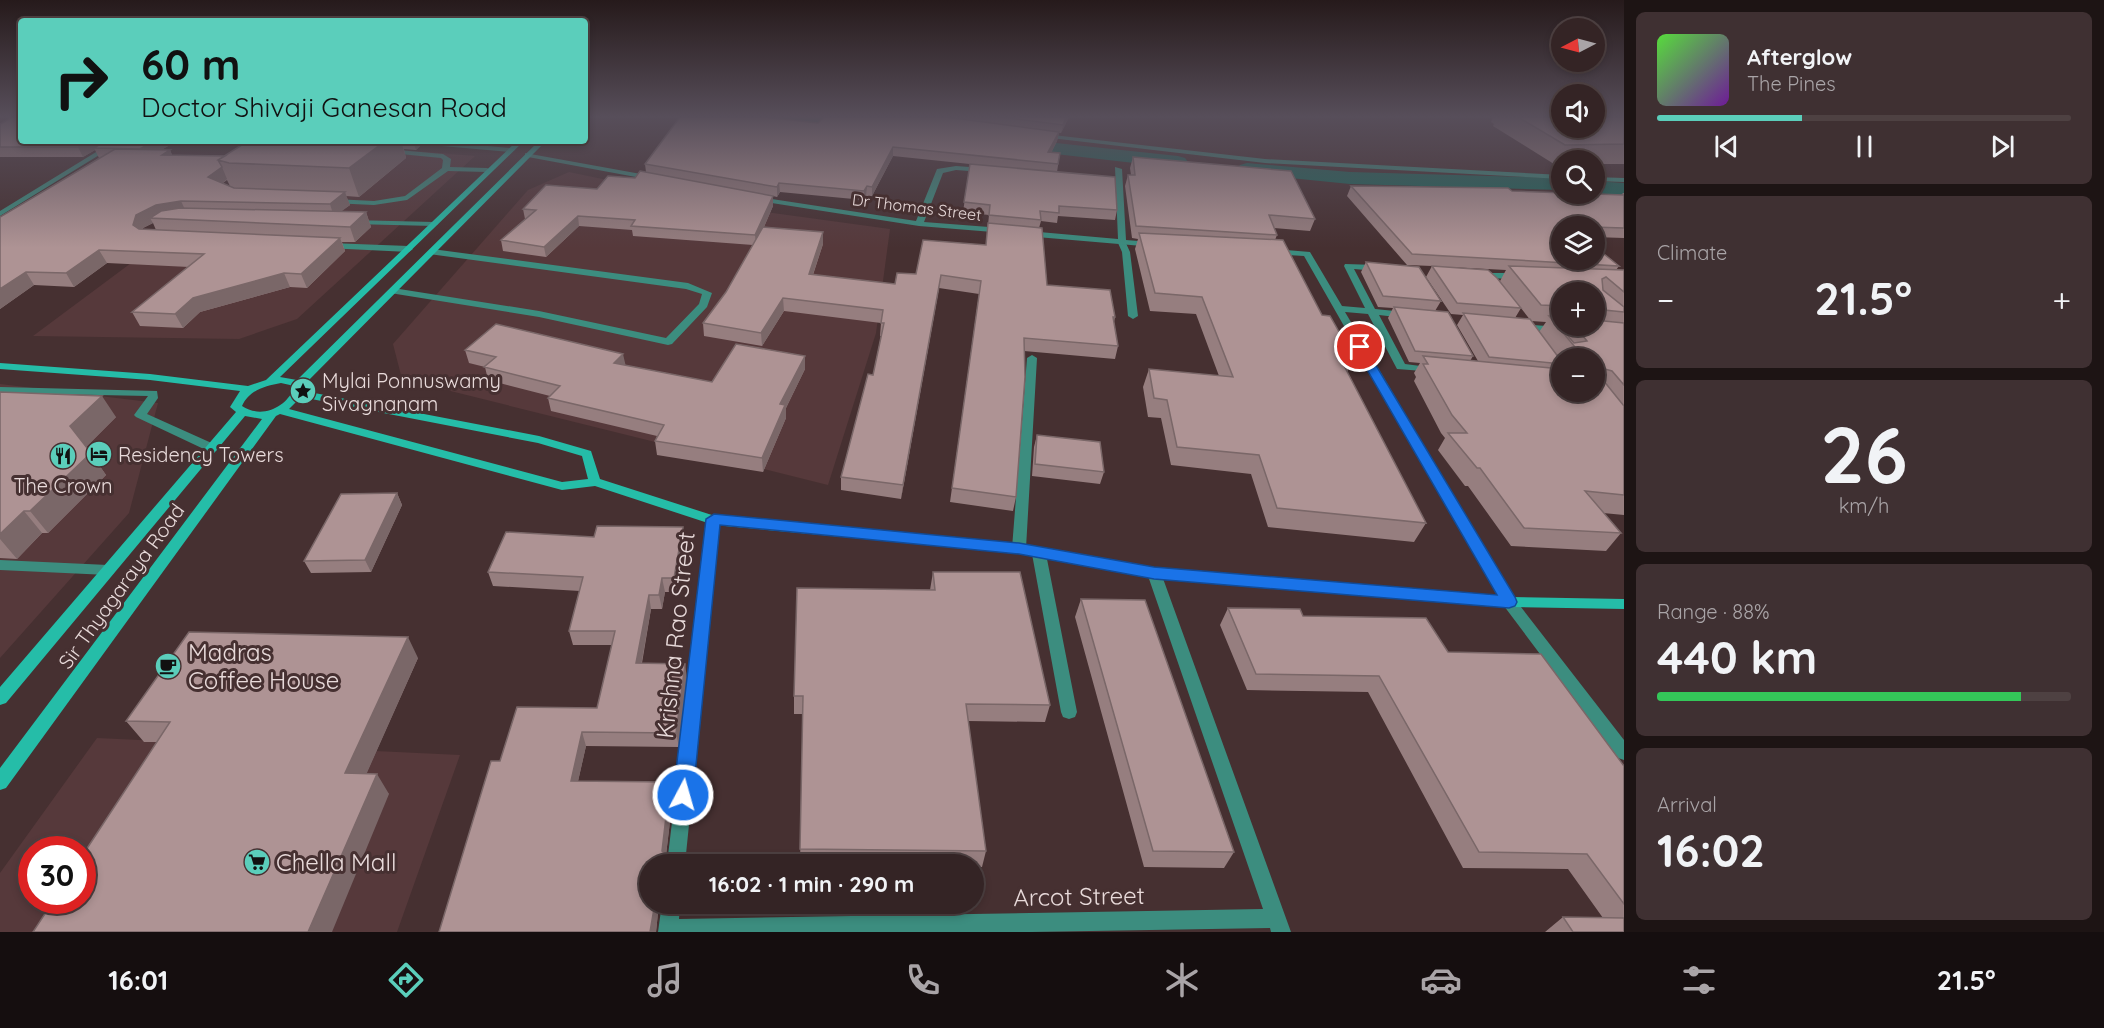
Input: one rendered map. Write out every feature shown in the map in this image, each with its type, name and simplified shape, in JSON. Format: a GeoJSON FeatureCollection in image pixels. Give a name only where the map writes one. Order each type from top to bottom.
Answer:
{"type":"FeatureCollection","features":[{"type":"Feature","properties":{"kind":"main road"},"geometry":{"type":"LineString","coordinates":[[270,381],[498,160]]}},
{"type":"Feature","properties":{"kind":"main road","name":"Sir Thyagaraya Road"},"geometry":{"type":"LineString","coordinates":[[0,782],[276,411],[289,405],[299,396],[299,389],[523,160]]}},
{"type":"Feature","properties":{"kind":"main road"},"geometry":{"type":"LineString","coordinates":[[0,366],[86,372],[249,389],[270,381],[293,381],[299,389],[539,441],[587,454],[595,482]]}},
{"type":"Feature","properties":{"kind":"main road","name":"Sir Thyagaraya Road"},"geometry":{"type":"LineString","coordinates":[[0,698],[242,413],[236,407],[238,398],[249,389]]}},
{"type":"Feature","properties":{"kind":"main road"},"geometry":{"type":"LineString","coordinates":[[242,413],[256,416],[276,411],[562,486],[595,482],[714,519],[1019,548],[1039,554],[1154,573],[1509,602],[1624,604]]}},
{"type":"Feature","properties":{"kind":"street"},"geometry":{"type":"LineString","coordinates":[[0,214],[87,160]]}},
{"type":"Feature","properties":{"kind":"street"},"geometry":{"type":"LineString","coordinates":[[446,169],[447,160]]}},
{"type":"Feature","properties":{"kind":"street"},"geometry":{"type":"LineString","coordinates":[[558,160],[664,180]]}},
{"type":"Feature","properties":{"kind":"street"},"geometry":{"type":"LineString","coordinates":[[1260,160],[1551,176]]}},
{"type":"Feature","properties":{"kind":"street"},"geometry":{"type":"LineString","coordinates":[[919,224],[940,171],[956,168],[991,171]]}},
{"type":"Feature","properties":{"kind":"street"},"geometry":{"type":"LineString","coordinates":[[329,201],[374,203],[407,198],[446,169],[487,170]]}},
{"type":"Feature","properties":{"kind":"street"},"geometry":{"type":"LineString","coordinates":[[1118,169],[1122,243],[1126,252],[1133,316]]}},
{"type":"Feature","properties":{"kind":"street"},"geometry":{"type":"LineString","coordinates":[[1605,179],[1624,180]]}},
{"type":"Feature","properties":{"kind":"street"},"geometry":{"type":"LineString","coordinates":[[1106,182],[1117,183]]}},
{"type":"Feature","properties":{"kind":"street","name":"Dr Thomas Street"},"geometry":{"type":"LineString","coordinates":[[744,196],[919,224],[1009,232]]}},
{"type":"Feature","properties":{"kind":"street"},"geometry":{"type":"LineString","coordinates":[[348,222],[434,224]]}},
{"type":"Feature","properties":{"kind":"street"},"geometry":{"type":"LineString","coordinates":[[1020,233],[1157,245]]}},
{"type":"Feature","properties":{"kind":"street"},"geometry":{"type":"LineString","coordinates":[[321,246],[409,249]]}},
{"type":"Feature","properties":{"kind":"street"},"geometry":{"type":"LineString","coordinates":[[1261,251],[1307,254],[1336,308],[1509,602],[1624,753]]}},
{"type":"Feature","properties":{"kind":"street"},"geometry":{"type":"LineString","coordinates":[[393,291],[539,314],[668,342],[704,305],[707,293],[688,286],[432,252]]}},
{"type":"Feature","properties":{"kind":"street"},"geometry":{"type":"LineString","coordinates":[[1393,269],[1348,266],[1401,367],[1445,372]]}},
{"type":"Feature","properties":{"kind":"street"},"geometry":{"type":"LineString","coordinates":[[1474,275],[1531,276]]}},
{"type":"Feature","properties":{"kind":"street"},"geometry":{"type":"LineString","coordinates":[[1486,276],[1496,285]]}},
{"type":"Feature","properties":{"kind":"street"},"geometry":{"type":"LineString","coordinates":[[1336,308],[1416,316]]}},
{"type":"Feature","properties":{"kind":"street"},"geometry":{"type":"LineString","coordinates":[[1506,325],[1526,323],[1590,334],[1557,335],[1551,336],[1552,340]]}},
{"type":"Feature","properties":{"kind":"street"},"geometry":{"type":"LineString","coordinates":[[1526,323],[1536,337]]}},
{"type":"Feature","properties":{"kind":"street"},"geometry":{"type":"LineString","coordinates":[[1019,548],[1032,358]]}},
{"type":"Feature","properties":{"kind":"street"},"geometry":{"type":"LineString","coordinates":[[0,390],[153,393],[153,398],[140,415],[212,448]]}},
{"type":"Feature","properties":{"kind":"street","name":"Krishna Rao Street"},"geometry":{"type":"LineString","coordinates":[[677,854],[714,519]]}},
{"type":"Feature","properties":{"kind":"street"},"geometry":{"type":"LineString","coordinates":[[1039,554],[1069,712]]}},
{"type":"Feature","properties":{"kind":"street"},"geometry":{"type":"LineString","coordinates":[[0,565],[108,570]]}},
{"type":"Feature","properties":{"kind":"street","name":"Arcot Street"},"geometry":{"type":"LineString","coordinates":[[668,931],[1278,925],[1154,573]]}},
{"type":"Feature","properties":{"kind":"street"},"geometry":{"type":"LineString","coordinates":[[668,931],[670,914]]}},
{"type":"Feature","properties":{"kind":"shaded area"},"geometry":{"type":"Polygon","coordinates":[[[269,160],[470,160],[297,319],[239,339],[33,336],[269,160]]]}},
{"type":"Feature","properties":{"kind":"shaded area"},"geometry":{"type":"Polygon","coordinates":[[[569,172],[751,210],[890,229],[876,333],[828,485],[402,379],[393,344],[528,190],[569,172]]]}},
{"type":"Feature","properties":{"kind":"shaded area"},"geometry":{"type":"Polygon","coordinates":[[[0,384],[158,403],[129,513],[0,658],[0,384]]]}},
{"type":"Feature","properties":{"kind":"shaded area"},"geometry":{"type":"Polygon","coordinates":[[[97,738],[460,755],[397,932],[0,932],[0,873],[18,848],[18,914],[96,914],[96,836],[27,836],[97,738]]]}},
{"type":"Feature","properties":{"kind":"building"},"geometry":{"type":"Polygon","coordinates":[[[96,160],[218,160],[222,167],[208,177],[234,188],[345,192],[330,204],[181,201],[156,205],[136,215],[133,225],[139,229],[340,238],[301,274],[284,273],[193,298],[175,314],[132,312],[204,254],[99,250],[66,273],[26,272],[0,289],[0,217],[96,160]]]}},
{"type":"Feature","properties":{"kind":"building"},"geometry":{"type":"Polygon","coordinates":[[[220,160],[359,160],[349,168],[229,163],[220,160]]]}},
{"type":"Feature","properties":{"kind":"building"},"geometry":{"type":"Polygon","coordinates":[[[648,160],[886,160],[872,187],[867,186],[864,191],[779,183],[777,187],[645,164],[648,160]]]}},
{"type":"Feature","properties":{"kind":"building"},"geometry":{"type":"Polygon","coordinates":[[[1024,160],[1059,160],[1058,164],[1024,160]]]}},
{"type":"Feature","properties":{"kind":"building"},"geometry":{"type":"Polygon","coordinates":[[[1133,160],[1172,160],[1291,171],[1315,219],[1269,215],[1277,235],[1136,226],[1128,175],[1135,175],[1133,160]]]}},
{"type":"Feature","properties":{"kind":"building"},"geometry":{"type":"Polygon","coordinates":[[[970,164],[1115,177],[1117,210],[1059,206],[1059,213],[1040,211],[1041,220],[989,215],[990,205],[964,202],[970,164]]]}},
{"type":"Feature","properties":{"kind":"building"},"geometry":{"type":"Polygon","coordinates":[[[640,171],[773,196],[755,235],[631,226],[635,220],[578,216],[544,247],[501,240],[536,210],[523,209],[546,185],[597,189],[608,176],[635,178],[640,171]]]}},
{"type":"Feature","properties":{"kind":"building"},"geometry":{"type":"Polygon","coordinates":[[[1351,186],[1508,188],[1512,191],[1551,192],[1551,204],[1605,204],[1605,194],[1624,195],[1624,228],[1605,227],[1605,216],[1551,216],[1551,262],[1412,254],[1351,186]]]}},
{"type":"Feature","properties":{"kind":"building"},"geometry":{"type":"Polygon","coordinates":[[[180,208],[366,212],[350,227],[150,218],[161,211],[180,208]]]}},
{"type":"Feature","properties":{"kind":"building"},"geometry":{"type":"Polygon","coordinates":[[[988,223],[1042,228],[1047,285],[1110,290],[1118,346],[1024,338],[1025,377],[1016,497],[952,488],[981,281],[941,275],[903,485],[841,477],[868,374],[873,375],[884,323],[881,323],[883,310],[783,298],[761,333],[703,323],[726,292],[763,227],[823,232],[809,274],[895,284],[897,273],[916,274],[923,240],[986,245],[988,223]]]}},
{"type":"Feature","properties":{"kind":"building"},"geometry":{"type":"Polygon","coordinates":[[[1139,233],[1283,240],[1322,315],[1330,316],[1354,358],[1339,356],[1426,523],[1277,508],[1259,455],[1177,447],[1167,400],[1154,398],[1149,369],[1233,377],[1202,297],[1155,293],[1139,233]]]}},
{"type":"Feature","properties":{"kind":"building"},"geometry":{"type":"Polygon","coordinates":[[[1605,255],[1619,266],[1605,265],[1605,255]]]}},
{"type":"Feature","properties":{"kind":"building"},"geometry":{"type":"Polygon","coordinates":[[[1366,262],[1419,267],[1441,301],[1383,296],[1366,262]]]}},
{"type":"Feature","properties":{"kind":"building"},"geometry":{"type":"Polygon","coordinates":[[[1432,266],[1488,270],[1521,308],[1457,303],[1432,266]]]}},
{"type":"Feature","properties":{"kind":"building"},"geometry":{"type":"Polygon","coordinates":[[[1509,266],[1551,267],[1551,270],[1624,270],[1624,292],[1606,277],[1602,279],[1602,282],[1551,282],[1551,305],[1541,305],[1509,266]]]}},
{"type":"Feature","properties":{"kind":"building"},"geometry":{"type":"Polygon","coordinates":[[[1605,292],[1624,307],[1624,312],[1605,310],[1605,292]]]}},
{"type":"Feature","properties":{"kind":"building"},"geometry":{"type":"Polygon","coordinates":[[[1394,307],[1448,312],[1473,356],[1415,351],[1394,307]]]}},
{"type":"Feature","properties":{"kind":"building"},"geometry":{"type":"Polygon","coordinates":[[[1463,313],[1530,319],[1552,348],[1551,363],[1489,357],[1463,313]]]}},
{"type":"Feature","properties":{"kind":"building"},"geometry":{"type":"Polygon","coordinates":[[[1605,321],[1624,323],[1624,385],[1612,371],[1605,369],[1605,348],[1575,347],[1566,336],[1574,343],[1587,341],[1583,336],[1605,336],[1605,321]]]}},
{"type":"Feature","properties":{"kind":"building"},"geometry":{"type":"Polygon","coordinates":[[[496,324],[623,354],[614,363],[712,382],[736,344],[805,356],[780,404],[785,405],[762,458],[655,441],[664,425],[548,398],[560,386],[484,367],[496,357],[465,350],[496,324]]]}},
{"type":"Feature","properties":{"kind":"building"},"geometry":{"type":"Polygon","coordinates":[[[1423,356],[1551,368],[1551,402],[1605,402],[1605,382],[1624,406],[1624,495],[1585,491],[1621,533],[1524,528],[1480,468],[1477,468],[1448,433],[1467,433],[1452,415],[1423,364],[1428,364],[1423,356]]]}},
{"type":"Feature","properties":{"kind":"building"},"geometry":{"type":"Polygon","coordinates":[[[0,392],[102,396],[70,426],[91,453],[30,511],[24,511],[0,534],[0,392]]]}},
{"type":"Feature","properties":{"kind":"building"},"geometry":{"type":"Polygon","coordinates":[[[1037,435],[1100,442],[1104,472],[1035,464],[1037,435]]]}},
{"type":"Feature","properties":{"kind":"building"},"geometry":{"type":"Polygon","coordinates":[[[397,493],[365,560],[304,561],[341,494],[397,493]]]}},
{"type":"Feature","properties":{"kind":"building"},"geometry":{"type":"Polygon","coordinates":[[[597,526],[683,527],[674,578],[662,578],[659,595],[649,595],[636,663],[685,664],[676,733],[582,732],[571,781],[670,782],[662,851],[666,854],[639,854],[639,914],[653,914],[650,932],[439,932],[491,761],[500,761],[517,707],[597,708],[615,631],[569,631],[583,577],[488,572],[506,532],[594,537],[597,526]]]}},
{"type":"Feature","properties":{"kind":"building"},"geometry":{"type":"Polygon","coordinates":[[[933,572],[1020,572],[1050,705],[966,704],[986,851],[800,849],[803,696],[794,696],[797,588],[935,590],[933,572]]]}},
{"type":"Feature","properties":{"kind":"building"},"geometry":{"type":"Polygon","coordinates":[[[1081,599],[1145,600],[1234,852],[1153,851],[1081,599]]]}},
{"type":"Feature","properties":{"kind":"building"},"geometry":{"type":"Polygon","coordinates":[[[1228,608],[1300,609],[1303,616],[1426,618],[1448,652],[1541,654],[1624,766],[1624,904],[1587,854],[1479,852],[1379,676],[1256,674],[1228,608]]]}},
{"type":"Feature","properties":{"kind":"building"},"geometry":{"type":"Polygon","coordinates":[[[189,632],[408,637],[345,773],[377,774],[308,932],[33,932],[45,914],[96,914],[95,836],[170,722],[126,721],[189,632]]]}},
{"type":"Feature","properties":{"kind":"building"},"geometry":{"type":"Polygon","coordinates":[[[1563,917],[1624,918],[1624,932],[1573,932],[1563,917]]]}},
{"type":"Feature","properties":{"kind":"waterway"},"geometry":{"type":"LineString","coordinates":[[1164,160],[1178,162]]}},
{"type":"Feature","properties":{"kind":"waterway"},"geometry":{"type":"LineString","coordinates":[[1247,169],[1350,178],[1551,184]]}},
{"type":"Feature","properties":{"kind":"waterway"},"geometry":{"type":"LineString","coordinates":[[1605,188],[1624,189]]}},
{"type":"Feature","properties":{"kind":"place","name":"Mylai Ponnuswamy Sivagnanam"},"geometry":{"type":"Point","coordinates":[303,391]}},
{"type":"Feature","properties":{"kind":"place","name":"Residency Towers"},"geometry":{"type":"Point","coordinates":[99,454]}},
{"type":"Feature","properties":{"kind":"place","name":"The Crown"},"geometry":{"type":"Point","coordinates":[63,456]}},
{"type":"Feature","properties":{"kind":"place","name":"Madras Coffee House"},"geometry":{"type":"Point","coordinates":[168,666]}},
{"type":"Feature","properties":{"kind":"place","name":"Chella Mall"},"geometry":{"type":"Point","coordinates":[257,862]}},
{"type":"Feature","properties":{"kind":"route"},"geometry":{"type":"LineString","coordinates":[[683,795],[714,519],[1019,548],[1039,554],[1154,573],[1509,602],[1360,347]]}}]}
